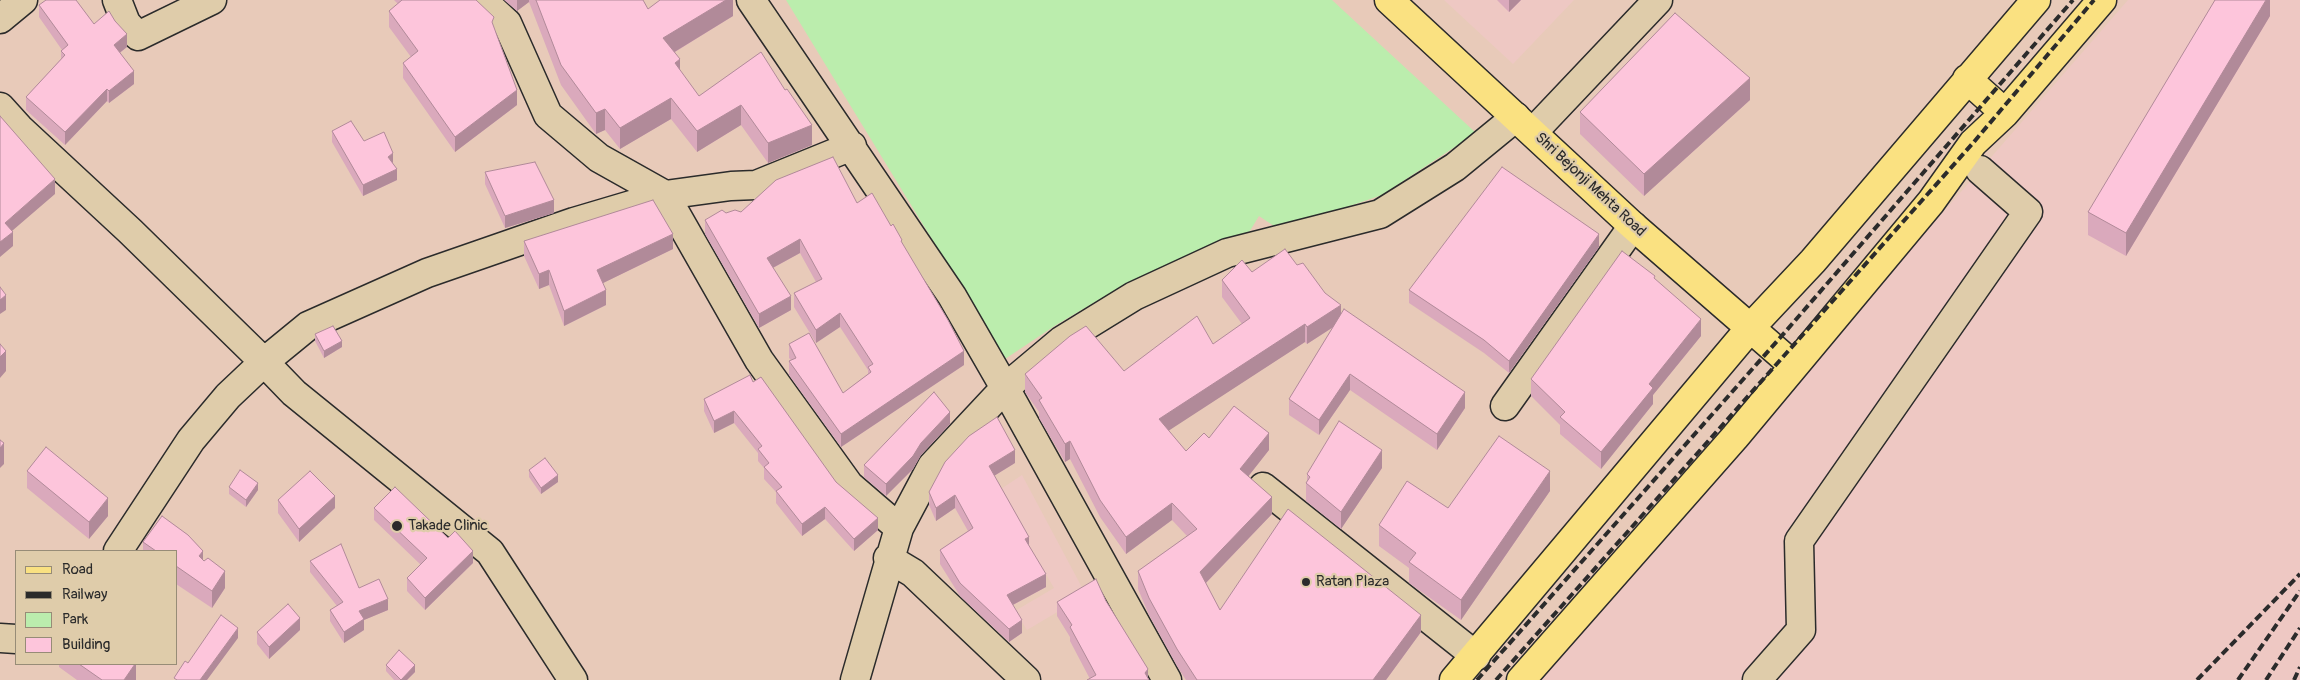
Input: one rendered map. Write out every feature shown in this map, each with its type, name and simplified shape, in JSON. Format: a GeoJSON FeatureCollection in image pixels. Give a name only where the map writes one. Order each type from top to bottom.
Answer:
{"type":"FeatureCollection","features":[{"type":"Feature","properties":{"kind":"main road","name":"Shri Bejonji Mehta Road"},"geometry":{"type":"LineString","coordinates":[[1389,0],[1633,226],[1794,366]]}},
{"type":"Feature","properties":{"kind":"main road"},"geometry":{"type":"LineString","coordinates":[[1454,680],[1751,327],[1813,261],[2036,0]]}},
{"type":"Feature","properties":{"kind":"main road"},"geometry":{"type":"LineString","coordinates":[[1522,680],[1794,366],[1931,202],[1973,143],[2006,113],[2102,0]]}},
{"type":"Feature","properties":{"kind":"main road"},"geometry":{"type":"LineString","coordinates":[[1968,79],[2006,113]]}},
{"type":"Feature","properties":{"kind":"street"},"geometry":{"type":"LineString","coordinates":[[0,19],[23,0]]}},
{"type":"Feature","properties":{"kind":"street"},"geometry":{"type":"LineString","coordinates":[[117,0],[126,23],[138,36],[212,0]]}},
{"type":"Feature","properties":{"kind":"street"},"geometry":{"type":"LineString","coordinates":[[482,0],[507,23],[548,115],[599,158],[665,195],[759,360],[849,485],[898,528]]}},
{"type":"Feature","properties":{"kind":"street"},"geometry":{"type":"LineString","coordinates":[[751,0],[852,146],[952,296],[1006,388],[1168,680]]}},
{"type":"Feature","properties":{"kind":"street"},"geometry":{"type":"LineString","coordinates":[[855,680],[898,528],[932,466],[1006,388],[1069,336],[1134,296],[1227,253],[1380,214],[1525,125],[1658,0]]}},
{"type":"Feature","properties":{"kind":"street"},"geometry":{"type":"LineString","coordinates":[[0,107],[9,132],[130,231],[294,393],[490,552],[573,680]]}},
{"type":"Feature","properties":{"kind":"street"},"geometry":{"type":"LineString","coordinates":[[119,550],[191,440],[228,396],[264,362],[308,326],[418,276],[574,222],[665,195],[731,186],[756,185],[852,146]]}},
{"type":"Feature","properties":{"kind":"street"},"geometry":{"type":"LineString","coordinates":[[1757,680],[1801,630],[1799,541],[2028,212],[1980,170]]}},
{"type":"Feature","properties":{"kind":"street"},"geometry":{"type":"LineString","coordinates":[[1505,406],[1633,226]]}},
{"type":"Feature","properties":{"kind":"street"},"geometry":{"type":"LineString","coordinates":[[1263,487],[1476,656]]}},
{"type":"Feature","properties":{"kind":"street"},"geometry":{"type":"LineString","coordinates":[[888,558],[913,574],[1026,680]]}},
{"type":"Feature","properties":{"kind":"street"},"geometry":{"type":"LineString","coordinates":[[0,638],[15,638]]}},
{"type":"Feature","properties":{"kind":"shaded area"},"geometry":{"type":"Polygon","coordinates":[[[1444,0],[1574,0],[1513,64],[1444,0]]]}},
{"type":"Feature","properties":{"kind":"shaded area"},"geometry":{"type":"Polygon","coordinates":[[[2128,0],[2300,0],[2300,680],[1536,680],[2128,0]]]}},
{"type":"Feature","properties":{"kind":"shaded area"},"geometry":{"type":"Polygon","coordinates":[[[1022,475],[1086,595],[1027,630],[1015,611],[1054,588],[998,491],[1022,475]]]}},
{"type":"Feature","properties":{"kind":"green space"},"geometry":{"type":"Polygon","coordinates":[[[786,0],[1332,0],[1476,133],[1382,195],[1280,230],[1259,216],[1248,234],[1124,285],[1056,325],[1005,359],[786,0]]]}},
{"type":"Feature","properties":{"kind":"building"},"geometry":{"type":"Polygon","coordinates":[[[46,0],[76,0],[94,24],[109,11],[127,34],[114,45],[134,71],[109,91],[107,89],[65,132],[26,97],[65,55],[61,51],[68,45],[39,5],[46,0]]]}},
{"type":"Feature","properties":{"kind":"building"},"geometry":{"type":"Polygon","coordinates":[[[402,0],[476,0],[494,17],[492,22],[517,90],[455,137],[403,63],[418,51],[389,11],[402,0]]]}},
{"type":"Feature","properties":{"kind":"building"},"geometry":{"type":"Polygon","coordinates":[[[536,0],[643,0],[648,9],[660,0],[726,0],[663,38],[680,59],[675,63],[699,96],[761,52],[785,90],[787,89],[812,125],[768,143],[741,105],[697,131],[671,98],[620,128],[605,109],[596,113],[561,65],[536,0]]]}},
{"type":"Feature","properties":{"kind":"building"},"geometry":{"type":"Polygon","coordinates":[[[2215,0],[2266,0],[2126,233],[2088,212],[2215,0]]]}},
{"type":"Feature","properties":{"kind":"building"},"geometry":{"type":"Polygon","coordinates":[[[1675,13],[1750,78],[1644,174],[1580,112],[1675,13]]]}},
{"type":"Feature","properties":{"kind":"building"},"geometry":{"type":"Polygon","coordinates":[[[0,116],[55,179],[5,223],[13,232],[0,242],[0,116]]]}},
{"type":"Feature","properties":{"kind":"building"},"geometry":{"type":"Polygon","coordinates":[[[351,121],[364,141],[384,132],[393,153],[388,157],[397,169],[363,185],[332,131],[351,121]]]}},
{"type":"Feature","properties":{"kind":"building"},"geometry":{"type":"Polygon","coordinates":[[[833,157],[857,203],[872,193],[891,226],[893,224],[964,351],[841,434],[789,361],[796,358],[789,344],[809,333],[843,393],[871,372],[868,367],[873,364],[840,313],[816,330],[794,293],[822,279],[800,239],[767,258],[791,296],[759,314],[705,220],[722,210],[726,213],[735,210],[741,212],[776,180],[833,157]]]}},
{"type":"Feature","properties":{"kind":"building"},"geometry":{"type":"Polygon","coordinates":[[[535,162],[554,200],[505,216],[485,172],[535,162]]]}},
{"type":"Feature","properties":{"kind":"building"},"geometry":{"type":"Polygon","coordinates":[[[1502,167],[1599,234],[1509,361],[1484,340],[1409,290],[1502,167]]]}},
{"type":"Feature","properties":{"kind":"building"},"geometry":{"type":"Polygon","coordinates":[[[653,200],[673,234],[597,270],[606,290],[564,311],[549,270],[539,274],[524,241],[653,200]]]}},
{"type":"Feature","properties":{"kind":"building"},"geometry":{"type":"Polygon","coordinates":[[[1285,249],[1297,265],[1303,263],[1325,293],[1341,305],[1307,327],[1305,324],[1159,419],[1186,451],[1204,433],[1209,438],[1234,406],[1269,433],[1240,469],[1272,497],[1200,572],[1220,610],[1288,509],[1421,615],[1373,680],[1197,680],[1177,649],[1149,598],[1138,571],[1197,529],[1172,503],[1126,537],[1100,500],[1070,441],[1065,444],[1039,400],[1042,398],[1025,374],[1070,336],[1086,326],[1124,371],[1197,316],[1213,344],[1250,318],[1222,280],[1242,260],[1252,272],[1285,249]]]}},
{"type":"Feature","properties":{"kind":"building"},"geometry":{"type":"Polygon","coordinates":[[[1622,251],[1655,276],[1654,278],[1701,319],[1649,384],[1653,388],[1601,452],[1560,417],[1565,412],[1531,379],[1622,251]]]}},
{"type":"Feature","properties":{"kind":"building"},"geometry":{"type":"Polygon","coordinates":[[[0,287],[6,295],[0,300],[0,287]]]}},
{"type":"Feature","properties":{"kind":"building"},"geometry":{"type":"Polygon","coordinates":[[[1344,309],[1465,392],[1437,434],[1350,374],[1319,420],[1289,399],[1344,309]]]}},
{"type":"Feature","properties":{"kind":"building"},"geometry":{"type":"Polygon","coordinates":[[[333,326],[342,341],[324,351],[315,334],[333,326]]]}},
{"type":"Feature","properties":{"kind":"building"},"geometry":{"type":"Polygon","coordinates":[[[0,344],[6,351],[0,357],[0,344]]]}},
{"type":"Feature","properties":{"kind":"building"},"geometry":{"type":"Polygon","coordinates":[[[750,375],[753,382],[761,377],[836,482],[878,518],[854,539],[825,507],[802,524],[776,491],[782,487],[764,467],[769,463],[758,449],[762,446],[734,411],[714,421],[704,399],[750,375]]]}},
{"type":"Feature","properties":{"kind":"building"},"geometry":{"type":"Polygon","coordinates":[[[934,392],[950,412],[921,443],[913,456],[886,484],[864,465],[934,392]]]}},
{"type":"Feature","properties":{"kind":"building"},"geometry":{"type":"Polygon","coordinates":[[[997,417],[1015,450],[989,466],[1029,537],[1025,539],[1046,574],[1007,595],[1022,620],[1009,629],[960,583],[940,550],[973,528],[955,495],[936,508],[929,492],[945,462],[969,436],[997,417]]]}},
{"type":"Feature","properties":{"kind":"building"},"geometry":{"type":"Polygon","coordinates":[[[1339,421],[1382,450],[1341,512],[1306,483],[1310,477],[1307,474],[1339,421]]]}},
{"type":"Feature","properties":{"kind":"building"},"geometry":{"type":"Polygon","coordinates":[[[1499,436],[1550,471],[1461,600],[1409,562],[1416,553],[1379,525],[1407,481],[1448,508],[1499,436]]]}},
{"type":"Feature","properties":{"kind":"building"},"geometry":{"type":"Polygon","coordinates":[[[0,440],[4,443],[0,448],[0,440]]]}},
{"type":"Feature","properties":{"kind":"building"},"geometry":{"type":"Polygon","coordinates":[[[46,447],[108,498],[89,522],[27,471],[46,447]]]}},
{"type":"Feature","properties":{"kind":"building"},"geometry":{"type":"Polygon","coordinates":[[[545,458],[558,475],[541,488],[529,470],[545,458]]]}},
{"type":"Feature","properties":{"kind":"building"},"geometry":{"type":"Polygon","coordinates":[[[240,470],[258,483],[246,500],[229,487],[240,470]]]}},
{"type":"Feature","properties":{"kind":"building"},"geometry":{"type":"Polygon","coordinates":[[[310,471],[335,496],[299,529],[278,500],[310,471]]]}},
{"type":"Feature","properties":{"kind":"building"},"geometry":{"type":"Polygon","coordinates":[[[395,487],[448,538],[455,531],[473,551],[425,598],[407,578],[427,558],[374,508],[395,487]]]}},
{"type":"Feature","properties":{"kind":"building"},"geometry":{"type":"Polygon","coordinates":[[[162,516],[188,535],[203,551],[199,556],[204,561],[208,558],[225,571],[212,591],[178,567],[178,550],[155,550],[143,542],[162,516]]]}},
{"type":"Feature","properties":{"kind":"building"},"geometry":{"type":"Polygon","coordinates":[[[341,544],[359,588],[379,579],[388,599],[359,611],[364,619],[344,632],[330,610],[343,602],[310,561],[341,544]]]}},
{"type":"Feature","properties":{"kind":"building"},"geometry":{"type":"Polygon","coordinates":[[[1096,579],[1106,601],[1148,669],[1145,673],[1149,680],[1087,680],[1096,675],[1070,627],[1072,625],[1057,602],[1096,579]]]}},
{"type":"Feature","properties":{"kind":"building"},"geometry":{"type":"Polygon","coordinates":[[[288,604],[300,618],[269,647],[257,632],[288,604]]]}},
{"type":"Feature","properties":{"kind":"building"},"geometry":{"type":"Polygon","coordinates":[[[221,615],[238,628],[200,680],[177,680],[174,678],[185,661],[188,663],[221,615]]]}},
{"type":"Feature","properties":{"kind":"building"},"geometry":{"type":"Polygon","coordinates":[[[399,650],[415,665],[401,680],[386,665],[399,650]]]}},
{"type":"Feature","properties":{"kind":"building"},"geometry":{"type":"Polygon","coordinates":[[[80,665],[134,665],[124,680],[102,680],[80,665]]]}},
{"type":"Feature","properties":{"kind":"railway"},"geometry":{"type":"LineString","coordinates":[[1477,680],[1786,331],[2073,0]]}},
{"type":"Feature","properties":{"kind":"railway"},"geometry":{"type":"LineString","coordinates":[[1496,680],[1973,143],[2094,0]]}},
{"type":"Feature","properties":{"kind":"railway"},"geometry":{"type":"LineString","coordinates":[[2197,680],[2300,574]]}},
{"type":"Feature","properties":{"kind":"railway"},"geometry":{"type":"LineString","coordinates":[[2238,680],[2300,591]]}},
{"type":"Feature","properties":{"kind":"railway"},"geometry":{"type":"LineString","coordinates":[[2266,680],[2300,628]]}},
{"type":"Feature","properties":{"kind":"railway"},"geometry":{"type":"LineString","coordinates":[[2294,680],[2300,667]]}},
{"type":"Feature","properties":{"kind":"place","name":"Takade Clinic"},"geometry":{"type":"Point","coordinates":[397,526]}},
{"type":"Feature","properties":{"kind":"place","name":"Ratan Plaza"},"geometry":{"type":"Point","coordinates":[1306,582]}}]}
